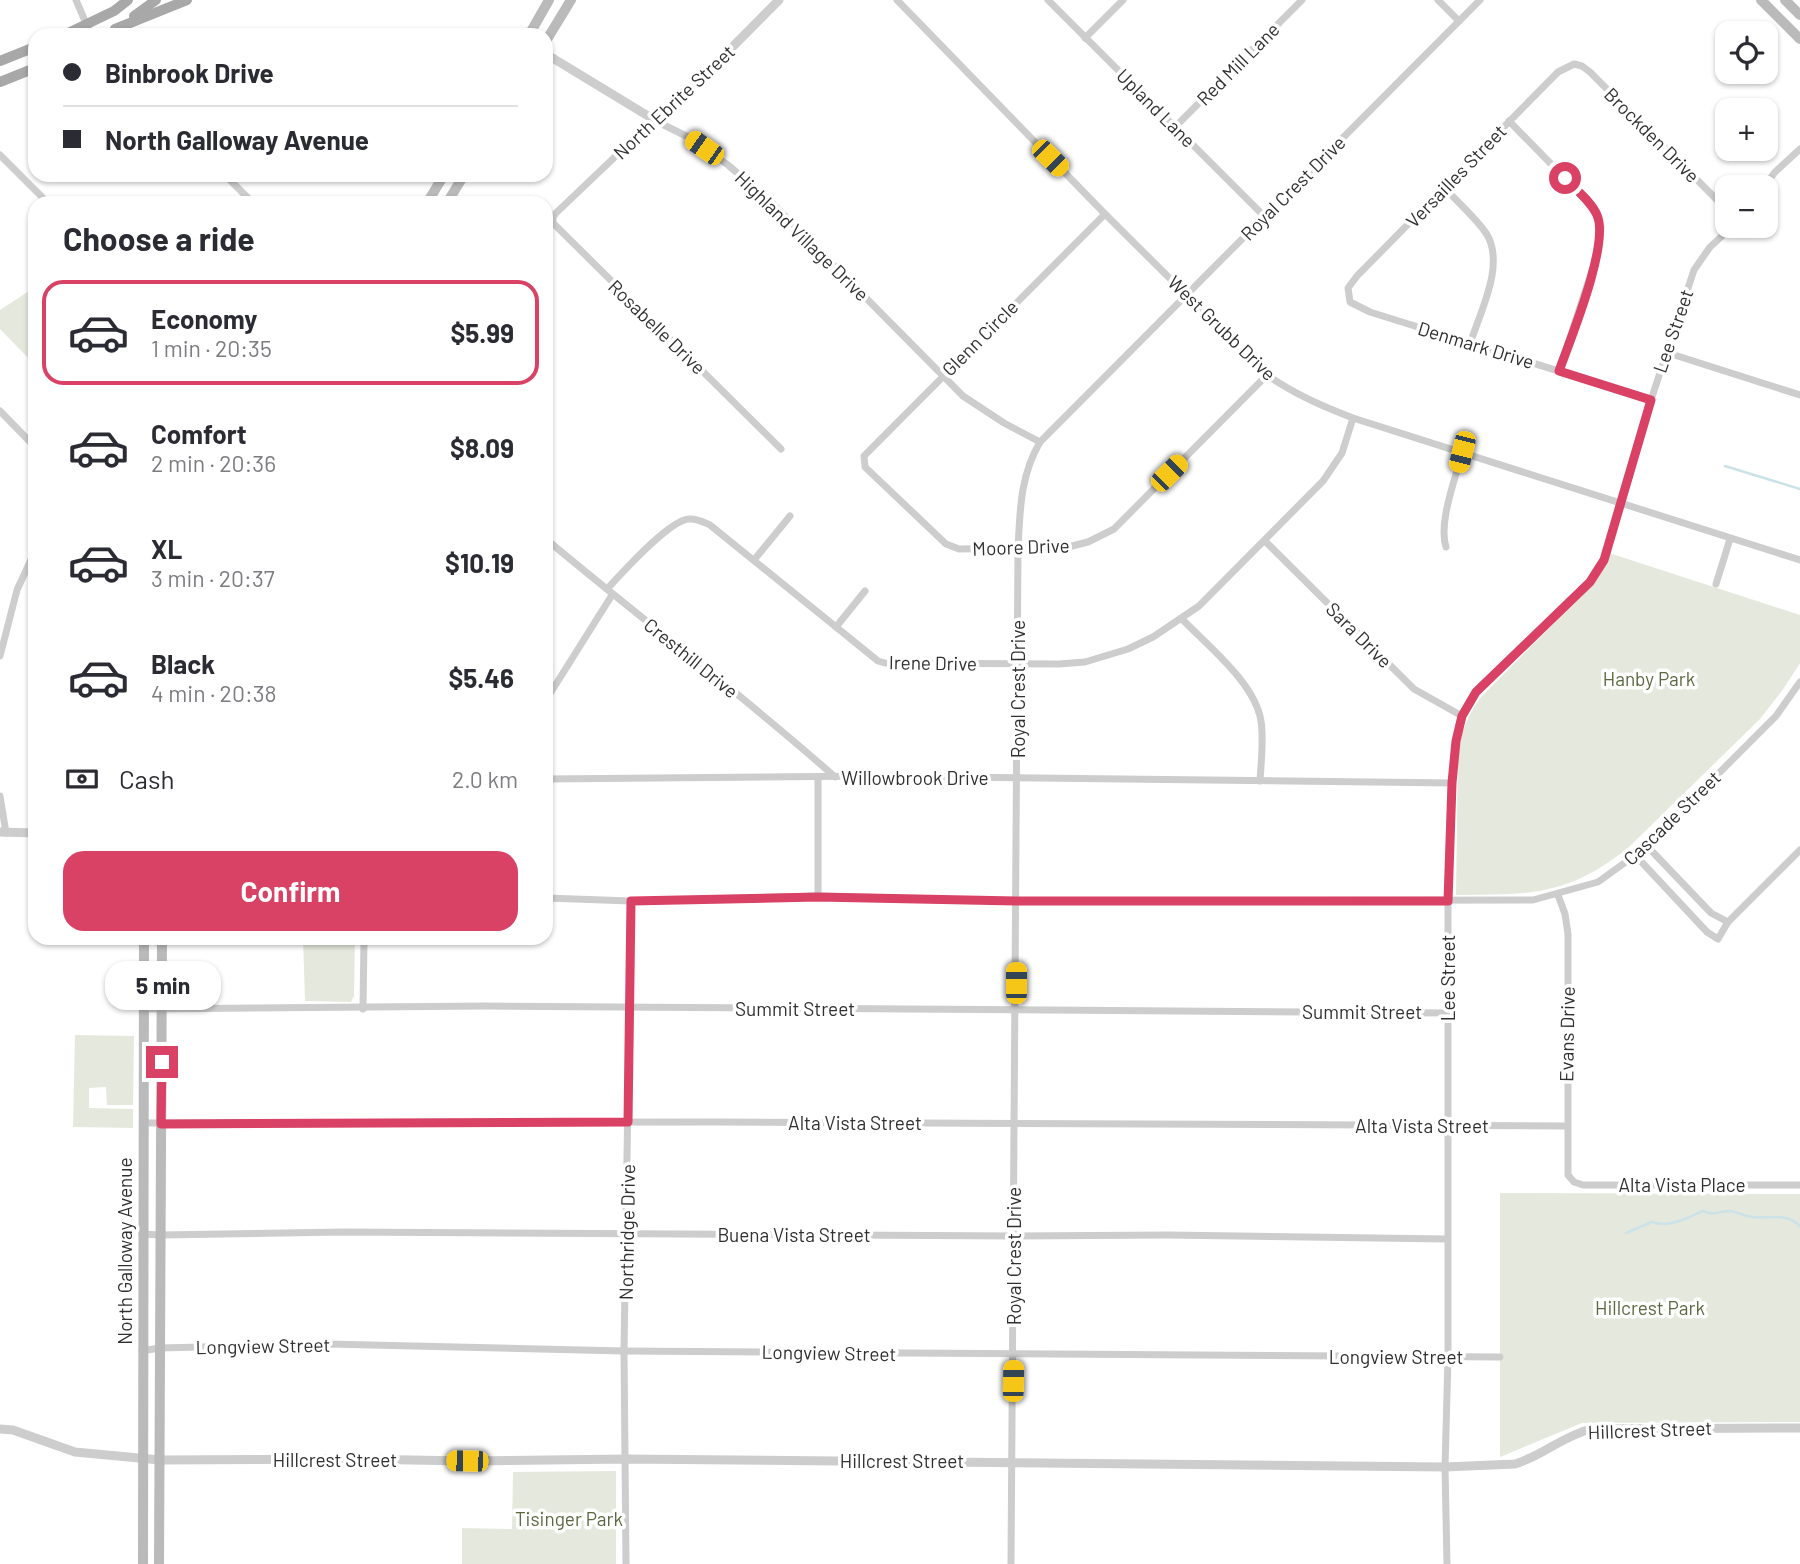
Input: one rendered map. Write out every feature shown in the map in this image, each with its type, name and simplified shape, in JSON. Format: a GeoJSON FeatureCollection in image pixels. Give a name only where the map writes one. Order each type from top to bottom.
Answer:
{"type":"FeatureCollection","features":[{"type":"Feature","properties":{"kind":"main road"},"geometry":{"type":"LineString","coordinates":[[91,28],[128,0]]}},
{"type":"Feature","properties":{"kind":"main road"},"geometry":{"type":"LineString","coordinates":[[116,28],[156,0]]}},
{"type":"Feature","properties":{"kind":"main road"},"geometry":{"type":"LineString","coordinates":[[120,28],[187,0]]}},
{"type":"Feature","properties":{"kind":"main road"},"geometry":{"type":"LineString","coordinates":[[533,28],[548,0]]}},
{"type":"Feature","properties":{"kind":"main road"},"geometry":{"type":"LineString","coordinates":[[553,29],[570,0]]}},
{"type":"Feature","properties":{"kind":"main road"},"geometry":{"type":"LineString","coordinates":[[1761,0],[1800,38]]}},
{"type":"Feature","properties":{"kind":"main road"},"geometry":{"type":"LineString","coordinates":[[1785,0],[1800,15]]}},
{"type":"Feature","properties":{"kind":"main road"},"geometry":{"type":"LineString","coordinates":[[0,61],[28,50]]}},
{"type":"Feature","properties":{"kind":"main road"},"geometry":{"type":"LineString","coordinates":[[0,82],[28,71]]}},
{"type":"Feature","properties":{"kind":"main road","name":"North Galloway Avenue"},"geometry":{"type":"LineString","coordinates":[[143,1564],[144,945]]}},
{"type":"Feature","properties":{"kind":"main road","name":"North Galloway Avenue"},"geometry":{"type":"LineString","coordinates":[[159,1564],[162,945]]}},
{"type":"Feature","properties":{"kind":"street"},"geometry":{"type":"LineString","coordinates":[[76,0],[87,28]]}},
{"type":"Feature","properties":{"kind":"street","name":"North Ebrite Street"},"geometry":{"type":"LineString","coordinates":[[567,203],[619,153],[658,122],[779,0]]}},
{"type":"Feature","properties":{"kind":"street","name":"West Grubb Drive"},"geometry":{"type":"LineString","coordinates":[[897,0],[1105,214],[1267,374],[1286,388],[1353,418],[1800,560]]}},
{"type":"Feature","properties":{"kind":"street","name":"Upland Lane"},"geometry":{"type":"LineString","coordinates":[[1048,0],[1265,217]]}},
{"type":"Feature","properties":{"kind":"street"},"geometry":{"type":"LineString","coordinates":[[1086,38],[1123,0]]}},
{"type":"Feature","properties":{"kind":"street","name":"Red Mill Lane"},"geometry":{"type":"LineString","coordinates":[[1175,127],[1302,0]]}},
{"type":"Feature","properties":{"kind":"street"},"geometry":{"type":"LineString","coordinates":[[1438,0],[1459,21]]}},
{"type":"Feature","properties":{"kind":"street","name":"Royal Crest Drive"},"geometry":{"type":"LineString","coordinates":[[1011,1564],[1018,549],[1021,496],[1030,459],[1040,442],[1480,0]]}},
{"type":"Feature","properties":{"kind":"street","name":"Highland Village Drive"},"geometry":{"type":"LineString","coordinates":[[553,58],[658,122],[692,139],[728,164],[773,204],[963,396],[1004,423],[1040,442]]}},
{"type":"Feature","properties":{"kind":"street","name":"Versailles Street"},"geometry":{"type":"LineString","coordinates":[[1348,295],[1351,283],[1509,121],[1558,72],[1574,64]]}},
{"type":"Feature","properties":{"kind":"street","name":"Brockden Drive"},"geometry":{"type":"LineString","coordinates":[[1574,64],[1590,72],[1715,199]]}},
{"type":"Feature","properties":{"kind":"street"},"geometry":{"type":"LineString","coordinates":[[1509,121],[1592,206],[1601,227],[1598,252],[1559,371]]}},
{"type":"Feature","properties":{"kind":"street"},"geometry":{"type":"LineString","coordinates":[[1774,175],[1800,149]]}},
{"type":"Feature","properties":{"kind":"street"},"geometry":{"type":"LineString","coordinates":[[0,155],[41,196]]}},
{"type":"Feature","properties":{"kind":"street"},"geometry":{"type":"LineString","coordinates":[[232,182],[246,196]]}},
{"type":"Feature","properties":{"kind":"street"},"geometry":{"type":"LineString","coordinates":[[1445,188],[1486,233],[1494,256],[1493,272],[1470,344]]}},
{"type":"Feature","properties":{"kind":"street","name":"Rosabelle Drive"},"geometry":{"type":"LineString","coordinates":[[553,217],[567,203]]}},
{"type":"Feature","properties":{"kind":"street","name":"Glenn Circle"},"geometry":{"type":"LineString","coordinates":[[865,467],[864,456],[1105,214]]}},
{"type":"Feature","properties":{"kind":"street","name":"Rosabelle Drive"},"geometry":{"type":"LineString","coordinates":[[553,224],[781,449]]}},
{"type":"Feature","properties":{"kind":"street","name":"Lee Street"},"geometry":{"type":"LineString","coordinates":[[1447,1564],[1445,1467],[1448,1357],[1448,901],[1456,741],[1462,716],[1476,692],[1590,582],[1604,560],[1665,352],[1694,270],[1720,238]]}},
{"type":"Feature","properties":{"kind":"street","name":"Denmark Drive"},"geometry":{"type":"LineString","coordinates":[[1348,295],[1350,302],[1358,307],[1651,400]]}},
{"type":"Feature","properties":{"kind":"street"},"geometry":{"type":"LineString","coordinates":[[1665,352],[1800,395]]}},
{"type":"Feature","properties":{"kind":"street","name":"Moore Drive"},"geometry":{"type":"LineString","coordinates":[[865,467],[946,544],[959,549],[1068,547],[1088,542],[1114,528],[1267,374]]}},
{"type":"Feature","properties":{"kind":"street"},"geometry":{"type":"LineString","coordinates":[[0,411],[28,440]]}},
{"type":"Feature","properties":{"kind":"street","name":"Irene Drive"},"geometry":{"type":"LineString","coordinates":[[609,592],[637,557],[676,524],[687,519],[697,520],[710,525],[877,661],[1018,664],[1084,662],[1128,649],[1153,637],[1199,606],[1324,481],[1342,453],[1353,418]]}},
{"type":"Feature","properties":{"kind":"street"},"geometry":{"type":"LineString","coordinates":[[1446,547],[1443,539],[1444,523],[1462,452]]}},
{"type":"Feature","properties":{"kind":"street"},"geometry":{"type":"LineString","coordinates":[[754,560],[790,516]]}},
{"type":"Feature","properties":{"kind":"street"},"geometry":{"type":"LineString","coordinates":[[1716,584],[1730,538]]}},
{"type":"Feature","properties":{"kind":"street","name":"Sara Drive"},"geometry":{"type":"LineString","coordinates":[[1265,541],[1414,689],[1462,716]]}},
{"type":"Feature","properties":{"kind":"street","name":"Cresthill Drive"},"geometry":{"type":"LineString","coordinates":[[553,545],[835,778]]}},
{"type":"Feature","properties":{"kind":"street"},"geometry":{"type":"LineString","coordinates":[[0,656],[17,590],[28,566]]}},
{"type":"Feature","properties":{"kind":"street"},"geometry":{"type":"LineString","coordinates":[[836,627],[865,591]]}},
{"type":"Feature","properties":{"kind":"street"},"geometry":{"type":"LineString","coordinates":[[553,688],[609,592]]}},
{"type":"Feature","properties":{"kind":"street"},"geometry":{"type":"LineString","coordinates":[[1182,619],[1246,687],[1255,701],[1261,723],[1261,781]]}},
{"type":"Feature","properties":{"kind":"street","name":"Cascade Street"},"geometry":{"type":"LineString","coordinates":[[553,898],[631,901],[818,897],[1016,901],[1514,901],[1558,895],[1598,882],[1636,856],[1776,716],[1800,682]]}},
{"type":"Feature","properties":{"kind":"street","name":"Willowbrook Drive"},"geometry":{"type":"LineString","coordinates":[[553,779],[889,776],[1452,783]]}},
{"type":"Feature","properties":{"kind":"street"},"geometry":{"type":"LineString","coordinates":[[818,777],[818,897]]}},
{"type":"Feature","properties":{"kind":"street"},"geometry":{"type":"LineString","coordinates":[[0,796],[3,832],[28,833]]}},
{"type":"Feature","properties":{"kind":"street"},"geometry":{"type":"LineString","coordinates":[[1647,846],[1711,913],[1728,922]]}},
{"type":"Feature","properties":{"kind":"street"},"geometry":{"type":"LineString","coordinates":[[1636,856],[1715,939],[1721,937],[1728,922],[1800,850]]}},
{"type":"Feature","properties":{"kind":"street","name":"Evans Drive"},"geometry":{"type":"LineString","coordinates":[[1558,895],[1568,934],[1568,1175]]}},
{"type":"Feature","properties":{"kind":"street","name":"Northridge Drive"},"geometry":{"type":"LineString","coordinates":[[626,1564],[624,1351],[628,1234],[631,901]]}},
{"type":"Feature","properties":{"kind":"street"},"geometry":{"type":"LineString","coordinates":[[363,1009],[364,945]]}},
{"type":"Feature","properties":{"kind":"street","name":"Summit Street"},"geometry":{"type":"LineString","coordinates":[[142,1009],[486,1006],[1448,1013]]}},
{"type":"Feature","properties":{"kind":"street","name":"Alta Vista Street"},"geometry":{"type":"LineString","coordinates":[[143,1123],[1566,1126]]}},
{"type":"Feature","properties":{"kind":"street","name":"Alta Vista Place"},"geometry":{"type":"LineString","coordinates":[[1568,1175],[1574,1182],[1583,1185],[1800,1185]]}},
{"type":"Feature","properties":{"kind":"street","name":"Buena Vista Street"},"geometry":{"type":"LineString","coordinates":[[142,1234],[342,1232],[1168,1235],[1447,1239]]}},
{"type":"Feature","properties":{"kind":"street","name":"Longview Street"},"geometry":{"type":"LineString","coordinates":[[159,1348],[328,1344],[624,1351],[1500,1357]]}},
{"type":"Feature","properties":{"kind":"street"},"geometry":{"type":"LineString","coordinates":[[142,1346],[159,1348]]}},
{"type":"Feature","properties":{"kind":"street","name":"Hillcrest Street"},"geometry":{"type":"LineString","coordinates":[[0,1429],[13,1430],[75,1451],[160,1460],[1012,1461],[1445,1467],[1515,1464],[1562,1440],[1591,1429],[1800,1428]]}},
{"type":"Feature","properties":{"kind":"green space"},"geometry":{"type":"Polygon","coordinates":[[[28,292],[28,358],[0,329],[0,310],[28,292]]]}},
{"type":"Feature","properties":{"kind":"green space","name":"Hanby Park"},"geometry":{"type":"Polygon","coordinates":[[[1609,553],[1800,615],[1800,663],[1760,719],[1628,848],[1606,864],[1585,876],[1546,890],[1456,895],[1458,751],[1466,723],[1481,697],[1593,584],[1609,553]]]}},
{"type":"Feature","properties":{"kind":"green space"},"geometry":{"type":"Polygon","coordinates":[[[303,945],[355,945],[354,996],[351,1002],[305,1001],[303,945]]]}},
{"type":"Feature","properties":{"kind":"green space"},"geometry":{"type":"Polygon","coordinates":[[[75,1035],[134,1036],[133,1105],[107,1105],[106,1087],[89,1088],[89,1108],[133,1109],[133,1128],[73,1127],[75,1035]]]}},
{"type":"Feature","properties":{"kind":"green space","name":"Hillcrest Park"},"geometry":{"type":"Polygon","coordinates":[[[1500,1193],[1800,1194],[1800,1422],[1582,1423],[1500,1457],[1500,1193]]]}},
{"type":"Feature","properties":{"kind":"green space","name":"Tisinger Park"},"geometry":{"type":"Polygon","coordinates":[[[616,1471],[616,1564],[462,1564],[462,1528],[512,1529],[513,1472],[616,1471]]]}},
{"type":"Feature","properties":{"kind":"waterway"},"geometry":{"type":"LineString","coordinates":[[1725,466],[1800,489]]}},
{"type":"Feature","properties":{"kind":"waterway"},"geometry":{"type":"LineString","coordinates":[[1626,1233],[1652,1222],[1671,1223],[1703,1211],[1730,1211],[1752,1217],[1783,1218],[1800,1226]]}},
{"type":"Feature","properties":{"kind":"route"},"geometry":{"type":"LineString","coordinates":[[162,1062],[161,1124],[628,1122],[631,901],[818,897],[1016,901],[1448,901],[1452,783],[1456,741],[1462,716],[1476,692],[1590,582],[1604,560],[1651,400],[1559,371],[1598,252],[1601,227],[1592,206],[1565,178]]}}]}
